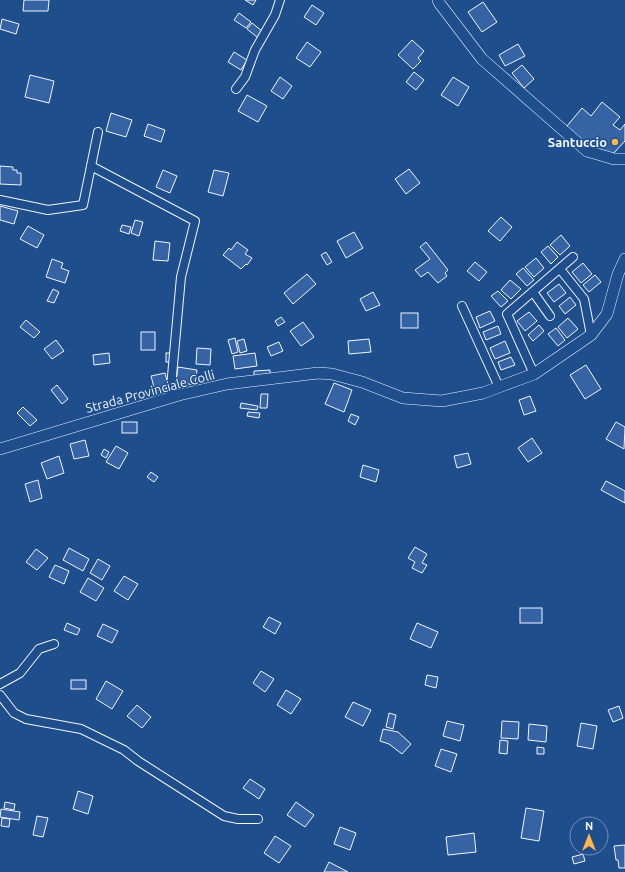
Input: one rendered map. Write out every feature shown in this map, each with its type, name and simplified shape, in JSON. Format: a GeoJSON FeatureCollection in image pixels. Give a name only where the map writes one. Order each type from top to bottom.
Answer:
{"type":"FeatureCollection","features":[{"type":"Feature","properties":{"kind":"street"},"geometry":{"type":"LineString","coordinates":[[236,89],[245,77],[255,50],[275,15],[280,0]]}},
{"type":"Feature","properties":{"kind":"street"},"geometry":{"type":"LineString","coordinates":[[438,0],[482,58],[586,151],[614,159],[625,159]]}},
{"type":"Feature","properties":{"kind":"street"},"geometry":{"type":"LineString","coordinates":[[0,200],[48,210],[82,205],[98,132]]}},
{"type":"Feature","properties":{"kind":"street"},"geometry":{"type":"LineString","coordinates":[[91,166],[195,221],[181,277],[170,398]]}},
{"type":"Feature","properties":{"kind":"street"},"geometry":{"type":"LineString","coordinates":[[534,374],[507,314],[573,257]]}},
{"type":"Feature","properties":{"kind":"street","name":"Strada Provinciale Colli"},"geometry":{"type":"LineString","coordinates":[[0,450],[170,398],[227,384],[318,373],[332,374],[362,382],[403,398],[442,401],[483,393],[534,374],[591,335],[607,314],[618,274],[625,259]]}},
{"type":"Feature","properties":{"kind":"street"},"geometry":{"type":"LineString","coordinates":[[560,269],[584,299],[591,335]]}},
{"type":"Feature","properties":{"kind":"street"},"geometry":{"type":"LineString","coordinates":[[533,292],[550,316]]}},
{"type":"Feature","properties":{"kind":"street"},"geometry":{"type":"LineString","coordinates":[[462,306],[499,387]]}},
{"type":"Feature","properties":{"kind":"street"},"geometry":{"type":"LineString","coordinates":[[0,684],[20,673],[39,649],[54,644]]}},
{"type":"Feature","properties":{"kind":"street"},"geometry":{"type":"LineString","coordinates":[[0,695],[14,713],[26,719],[81,729],[124,750],[138,761],[224,816],[238,819],[258,819]]}},
{"type":"Feature","properties":{"kind":"building"},"geometry":{"type":"Polygon","coordinates":[[[24,0],[49,0],[48,11],[23,11],[24,0]]]}},
{"type":"Feature","properties":{"kind":"building"},"geometry":{"type":"Polygon","coordinates":[[[245,0],[256,0],[253,5],[245,0]]]}},
{"type":"Feature","properties":{"kind":"building"},"geometry":{"type":"Polygon","coordinates":[[[483,2],[497,22],[482,32],[468,12],[483,2]]]}},
{"type":"Feature","properties":{"kind":"building"},"geometry":{"type":"Polygon","coordinates":[[[312,5],[324,13],[316,25],[304,17],[312,5]]]}},
{"type":"Feature","properties":{"kind":"building"},"geometry":{"type":"Polygon","coordinates":[[[239,13],[251,22],[246,28],[234,20],[239,13]]]}},
{"type":"Feature","properties":{"kind":"building"},"geometry":{"type":"Polygon","coordinates":[[[2,19],[19,24],[16,34],[0,29],[2,19]]]}},
{"type":"Feature","properties":{"kind":"building"},"geometry":{"type":"Polygon","coordinates":[[[252,23],[262,31],[257,37],[247,29],[252,23]]]}},
{"type":"Feature","properties":{"kind":"building"},"geometry":{"type":"Polygon","coordinates":[[[412,40],[424,51],[418,58],[421,61],[413,69],[398,55],[412,40]]]}},
{"type":"Feature","properties":{"kind":"building"},"geometry":{"type":"Polygon","coordinates":[[[307,42],[321,52],[310,67],[296,58],[307,42]]]}},
{"type":"Feature","properties":{"kind":"building"},"geometry":{"type":"Polygon","coordinates":[[[518,44],[525,56],[505,66],[499,55],[518,44]]]}},
{"type":"Feature","properties":{"kind":"building"},"geometry":{"type":"Polygon","coordinates":[[[234,52],[247,60],[241,70],[228,62],[234,52]]]}},
{"type":"Feature","properties":{"kind":"building"},"geometry":{"type":"Polygon","coordinates":[[[522,65],[534,79],[524,88],[512,73],[522,65]]]}},
{"type":"Feature","properties":{"kind":"building"},"geometry":{"type":"Polygon","coordinates":[[[414,72],[424,80],[416,90],[406,82],[414,72]]]}},
{"type":"Feature","properties":{"kind":"building"},"geometry":{"type":"Polygon","coordinates":[[[30,75],[54,81],[49,103],[25,97],[30,75]]]}},
{"type":"Feature","properties":{"kind":"building"},"geometry":{"type":"Polygon","coordinates":[[[280,77],[292,86],[283,99],[271,91],[280,77]]]}},
{"type":"Feature","properties":{"kind":"building"},"geometry":{"type":"Polygon","coordinates":[[[453,77],[469,87],[458,106],[441,95],[453,77]]]}},
{"type":"Feature","properties":{"kind":"building"},"geometry":{"type":"Polygon","coordinates":[[[247,95],[267,106],[258,122],[238,111],[247,95]]]}},
{"type":"Feature","properties":{"kind":"building"},"geometry":{"type":"Polygon","coordinates":[[[602,102],[620,117],[613,125],[620,130],[625,124],[625,141],[611,156],[587,148],[567,126],[582,108],[591,116],[602,102]]]}},
{"type":"Feature","properties":{"kind":"building"},"geometry":{"type":"Polygon","coordinates":[[[111,113],[132,120],[126,137],[106,131],[111,113]]]}},
{"type":"Feature","properties":{"kind":"building"},"geometry":{"type":"Polygon","coordinates":[[[148,124],[165,130],[161,142],[144,136],[148,124]]]}},
{"type":"Feature","properties":{"kind":"building"},"geometry":{"type":"Polygon","coordinates":[[[0,166],[13,167],[13,170],[17,170],[17,173],[21,173],[21,185],[0,184],[0,166]]]}},
{"type":"Feature","properties":{"kind":"building"},"geometry":{"type":"Polygon","coordinates":[[[409,169],[420,183],[406,194],[395,179],[409,169]]]}},
{"type":"Feature","properties":{"kind":"building"},"geometry":{"type":"Polygon","coordinates":[[[163,170],[177,176],[170,193],[156,187],[163,170]]]}},
{"type":"Feature","properties":{"kind":"building"},"geometry":{"type":"Polygon","coordinates":[[[214,170],[229,173],[223,196],[208,192],[214,170]]]}},
{"type":"Feature","properties":{"kind":"building"},"geometry":{"type":"Polygon","coordinates":[[[0,206],[18,211],[14,224],[0,220],[0,206]]]}},
{"type":"Feature","properties":{"kind":"building"},"geometry":{"type":"Polygon","coordinates":[[[501,217],[512,227],[500,241],[488,231],[501,217]]]}},
{"type":"Feature","properties":{"kind":"building"},"geometry":{"type":"Polygon","coordinates":[[[135,220],[143,222],[139,236],[131,233],[135,220]]]}},
{"type":"Feature","properties":{"kind":"building"},"geometry":{"type":"Polygon","coordinates":[[[122,225],[131,227],[129,234],[120,231],[122,225]]]}},
{"type":"Feature","properties":{"kind":"building"},"geometry":{"type":"Polygon","coordinates":[[[28,226],[44,235],[37,248],[20,239],[28,226]]]}},
{"type":"Feature","properties":{"kind":"building"},"geometry":{"type":"Polygon","coordinates":[[[354,232],[363,248],[346,258],[337,241],[354,232]]]}},
{"type":"Feature","properties":{"kind":"building"},"geometry":{"type":"Polygon","coordinates":[[[561,235],[570,246],[560,255],[550,245],[561,235]]]}},
{"type":"Feature","properties":{"kind":"building"},"geometry":{"type":"Polygon","coordinates":[[[155,241],[170,243],[168,261],[153,260],[155,241]]]}},
{"type":"Feature","properties":{"kind":"building"},"geometry":{"type":"Polygon","coordinates":[[[237,242],[248,250],[245,254],[252,258],[247,265],[246,264],[241,269],[223,255],[229,248],[231,250],[237,242]]]}},
{"type":"Feature","properties":{"kind":"building"},"geometry":{"type":"Polygon","coordinates":[[[426,242],[448,270],[445,273],[447,276],[438,283],[428,272],[421,277],[415,270],[430,259],[420,247],[426,242]]]}},
{"type":"Feature","properties":{"kind":"building"},"geometry":{"type":"Polygon","coordinates":[[[548,246],[558,257],[551,264],[541,252],[548,246]]]}},
{"type":"Feature","properties":{"kind":"building"},"geometry":{"type":"Polygon","coordinates":[[[326,252],[332,262],[327,265],[321,255],[326,252]]]}},
{"type":"Feature","properties":{"kind":"building"},"geometry":{"type":"Polygon","coordinates":[[[536,258],[544,268],[534,277],[525,267],[536,258]]]}},
{"type":"Feature","properties":{"kind":"building"},"geometry":{"type":"Polygon","coordinates":[[[52,259],[63,263],[61,268],[69,271],[65,283],[46,277],[52,259]]]}},
{"type":"Feature","properties":{"kind":"building"},"geometry":{"type":"Polygon","coordinates":[[[475,262],[487,272],[479,281],[467,271],[475,262]]]}},
{"type":"Feature","properties":{"kind":"building"},"geometry":{"type":"Polygon","coordinates":[[[583,263],[592,274],[581,283],[572,272],[583,263]]]}},
{"type":"Feature","properties":{"kind":"building"},"geometry":{"type":"Polygon","coordinates":[[[523,268],[534,280],[527,286],[516,274],[523,268]]]}},
{"type":"Feature","properties":{"kind":"building"},"geometry":{"type":"Polygon","coordinates":[[[307,274],[316,284],[293,304],[284,293],[307,274]]]}},
{"type":"Feature","properties":{"kind":"building"},"geometry":{"type":"Polygon","coordinates":[[[595,275],[601,282],[589,292],[583,285],[595,275]]]}},
{"type":"Feature","properties":{"kind":"building"},"geometry":{"type":"Polygon","coordinates":[[[510,280],[521,289],[511,299],[501,290],[510,280]]]}},
{"type":"Feature","properties":{"kind":"building"},"geometry":{"type":"Polygon","coordinates":[[[559,284],[566,293],[554,302],[547,293],[559,284]]]}},
{"type":"Feature","properties":{"kind":"building"},"geometry":{"type":"Polygon","coordinates":[[[53,289],[59,292],[54,303],[47,301],[53,289]]]}},
{"type":"Feature","properties":{"kind":"building"},"geometry":{"type":"Polygon","coordinates":[[[498,291],[508,301],[501,307],[491,296],[498,291]]]}},
{"type":"Feature","properties":{"kind":"building"},"geometry":{"type":"Polygon","coordinates":[[[373,292],[380,305],[366,311],[360,299],[373,292]]]}},
{"type":"Feature","properties":{"kind":"building"},"geometry":{"type":"Polygon","coordinates":[[[570,297],[576,305],[565,314],[559,306],[570,297]]]}},
{"type":"Feature","properties":{"kind":"building"},"geometry":{"type":"Polygon","coordinates":[[[490,311],[495,321],[480,328],[476,317],[490,311]]]}},
{"type":"Feature","properties":{"kind":"building"},"geometry":{"type":"Polygon","coordinates":[[[529,312],[537,321],[525,331],[517,321],[529,312]]]}},
{"type":"Feature","properties":{"kind":"building"},"geometry":{"type":"Polygon","coordinates":[[[401,313],[418,313],[418,328],[401,328],[401,313]]]}},
{"type":"Feature","properties":{"kind":"building"},"geometry":{"type":"Polygon","coordinates":[[[281,317],[285,322],[278,326],[275,321],[281,317]]]}},
{"type":"Feature","properties":{"kind":"building"},"geometry":{"type":"Polygon","coordinates":[[[568,318],[578,329],[567,338],[558,327],[568,318]]]}},
{"type":"Feature","properties":{"kind":"building"},"geometry":{"type":"Polygon","coordinates":[[[26,320],[40,332],[34,338],[20,327],[26,320]]]}},
{"type":"Feature","properties":{"kind":"building"},"geometry":{"type":"Polygon","coordinates":[[[303,322],[314,337],[301,346],[290,331],[303,322]]]}},
{"type":"Feature","properties":{"kind":"building"},"geometry":{"type":"Polygon","coordinates":[[[539,325],[544,331],[533,341],[528,335],[539,325]]]}},
{"type":"Feature","properties":{"kind":"building"},"geometry":{"type":"Polygon","coordinates":[[[498,326],[501,334],[486,340],[483,332],[498,326]]]}},
{"type":"Feature","properties":{"kind":"building"},"geometry":{"type":"Polygon","coordinates":[[[556,328],[565,340],[558,346],[548,334],[556,328]]]}},
{"type":"Feature","properties":{"kind":"building"},"geometry":{"type":"Polygon","coordinates":[[[141,332],[155,332],[155,350],[141,350],[141,332]]]}},
{"type":"Feature","properties":{"kind":"building"},"geometry":{"type":"Polygon","coordinates":[[[235,338],[238,352],[232,354],[228,340],[235,338]]]}},
{"type":"Feature","properties":{"kind":"building"},"geometry":{"type":"Polygon","coordinates":[[[244,339],[247,351],[240,353],[237,341],[244,339]]]}},
{"type":"Feature","properties":{"kind":"building"},"geometry":{"type":"Polygon","coordinates":[[[369,339],[371,352],[349,354],[348,341],[369,339]]]}},
{"type":"Feature","properties":{"kind":"building"},"geometry":{"type":"Polygon","coordinates":[[[56,340],[64,351],[52,359],[44,349],[56,340]]]}},
{"type":"Feature","properties":{"kind":"building"},"geometry":{"type":"Polygon","coordinates":[[[505,341],[510,353],[495,359],[490,348],[505,341]]]}},
{"type":"Feature","properties":{"kind":"building"},"geometry":{"type":"Polygon","coordinates":[[[279,342],[283,351],[271,356],[267,347],[279,342]]]}},
{"type":"Feature","properties":{"kind":"building"},"geometry":{"type":"Polygon","coordinates":[[[197,348],[211,349],[210,365],[196,364],[197,348]]]}},
{"type":"Feature","properties":{"kind":"building"},"geometry":{"type":"Polygon","coordinates":[[[109,353],[110,363],[94,365],[93,355],[109,353]]]}},
{"type":"Feature","properties":{"kind":"building"},"geometry":{"type":"Polygon","coordinates":[[[166,353],[172,353],[172,362],[166,362],[166,353]]]}},
{"type":"Feature","properties":{"kind":"building"},"geometry":{"type":"Polygon","coordinates":[[[255,353],[257,366],[235,369],[233,356],[255,353]]]}},
{"type":"Feature","properties":{"kind":"building"},"geometry":{"type":"Polygon","coordinates":[[[511,357],[515,365],[501,370],[498,362],[511,357]]]}},
{"type":"Feature","properties":{"kind":"building"},"geometry":{"type":"Polygon","coordinates":[[[586,365],[601,389],[585,399],[570,375],[586,365]]]}},
{"type":"Feature","properties":{"kind":"building"},"geometry":{"type":"Polygon","coordinates":[[[178,367],[197,370],[195,385],[176,382],[178,367]]]}},
{"type":"Feature","properties":{"kind":"building"},"geometry":{"type":"Polygon","coordinates":[[[270,370],[270,377],[254,378],[254,371],[270,370]]]}},
{"type":"Feature","properties":{"kind":"building"},"geometry":{"type":"Polygon","coordinates":[[[165,373],[169,388],[155,391],[151,376],[165,373]]]}},
{"type":"Feature","properties":{"kind":"building"},"geometry":{"type":"Polygon","coordinates":[[[334,383],[352,390],[344,412],[325,404],[334,383]]]}},
{"type":"Feature","properties":{"kind":"building"},"geometry":{"type":"Polygon","coordinates":[[[57,385],[68,399],[62,404],[51,390],[57,385]]]}},
{"type":"Feature","properties":{"kind":"building"},"geometry":{"type":"Polygon","coordinates":[[[261,394],[268,394],[267,408],[260,408],[261,394]]]}},
{"type":"Feature","properties":{"kind":"building"},"geometry":{"type":"Polygon","coordinates":[[[530,396],[536,411],[524,415],[519,400],[530,396]]]}},
{"type":"Feature","properties":{"kind":"building"},"geometry":{"type":"Polygon","coordinates":[[[241,403],[258,406],[257,410],[240,408],[241,403]]]}},
{"type":"Feature","properties":{"kind":"building"},"geometry":{"type":"Polygon","coordinates":[[[23,407],[37,420],[30,426],[17,413],[23,407]]]}},
{"type":"Feature","properties":{"kind":"building"},"geometry":{"type":"Polygon","coordinates":[[[248,412],[260,413],[259,418],[247,416],[248,412]]]}},
{"type":"Feature","properties":{"kind":"building"},"geometry":{"type":"Polygon","coordinates":[[[351,414],[359,417],[355,425],[348,421],[351,414]]]}},
{"type":"Feature","properties":{"kind":"building"},"geometry":{"type":"Polygon","coordinates":[[[122,422],[137,422],[137,433],[122,433],[122,422]]]}},
{"type":"Feature","properties":{"kind":"building"},"geometry":{"type":"Polygon","coordinates":[[[616,422],[625,427],[624,449],[606,439],[616,422]]]}},
{"type":"Feature","properties":{"kind":"building"},"geometry":{"type":"Polygon","coordinates":[[[532,438],[542,453],[528,462],[518,448],[532,438]]]}},
{"type":"Feature","properties":{"kind":"building"},"geometry":{"type":"Polygon","coordinates":[[[85,440],[89,456],[74,459],[70,444],[85,440]]]}},
{"type":"Feature","properties":{"kind":"building"},"geometry":{"type":"Polygon","coordinates":[[[116,446],[128,453],[119,469],[106,462],[116,446]]]}},
{"type":"Feature","properties":{"kind":"building"},"geometry":{"type":"Polygon","coordinates":[[[104,449],[109,452],[106,458],[101,455],[104,449]]]}},
{"type":"Feature","properties":{"kind":"building"},"geometry":{"type":"Polygon","coordinates":[[[468,453],[471,464],[457,468],[454,456],[468,453]]]}},
{"type":"Feature","properties":{"kind":"building"},"geometry":{"type":"Polygon","coordinates":[[[59,456],[64,473],[47,479],[41,463],[59,456]]]}},
{"type":"Feature","properties":{"kind":"building"},"geometry":{"type":"Polygon","coordinates":[[[363,465],[379,470],[376,482],[360,477],[363,465]]]}},
{"type":"Feature","properties":{"kind":"building"},"geometry":{"type":"Polygon","coordinates":[[[151,472],[158,477],[154,482],[147,477],[151,472]]]}},
{"type":"Feature","properties":{"kind":"building"},"geometry":{"type":"Polygon","coordinates":[[[38,480],[42,498],[30,502],[25,484],[38,480]]]}},
{"type":"Feature","properties":{"kind":"building"},"geometry":{"type":"Polygon","coordinates":[[[606,481],[625,491],[625,503],[601,490],[606,481]]]}},
{"type":"Feature","properties":{"kind":"building"},"geometry":{"type":"Polygon","coordinates":[[[415,547],[427,554],[422,563],[427,565],[422,573],[412,568],[415,562],[408,558],[415,547]]]}},
{"type":"Feature","properties":{"kind":"building"},"geometry":{"type":"Polygon","coordinates":[[[69,548],[89,559],[83,571],[63,560],[69,548]]]}},
{"type":"Feature","properties":{"kind":"building"},"geometry":{"type":"Polygon","coordinates":[[[36,549],[48,558],[37,570],[26,562],[36,549]]]}},
{"type":"Feature","properties":{"kind":"building"},"geometry":{"type":"Polygon","coordinates":[[[98,559],[110,566],[102,580],[90,573],[98,559]]]}},
{"type":"Feature","properties":{"kind":"building"},"geometry":{"type":"Polygon","coordinates":[[[55,565],[69,571],[64,584],[49,577],[55,565]]]}},
{"type":"Feature","properties":{"kind":"building"},"geometry":{"type":"Polygon","coordinates":[[[124,576],[138,584],[128,600],[114,591],[124,576]]]}},
{"type":"Feature","properties":{"kind":"building"},"geometry":{"type":"Polygon","coordinates":[[[88,578],[104,588],[96,601],[80,592],[88,578]]]}},
{"type":"Feature","properties":{"kind":"building"},"geometry":{"type":"Polygon","coordinates":[[[520,608],[542,608],[542,623],[520,623],[520,608]]]}},
{"type":"Feature","properties":{"kind":"building"},"geometry":{"type":"Polygon","coordinates":[[[269,617],[281,623],[275,634],[263,627],[269,617]]]}},
{"type":"Feature","properties":{"kind":"building"},"geometry":{"type":"Polygon","coordinates":[[[67,623],[80,629],[77,635],[64,630],[67,623]]]}},
{"type":"Feature","properties":{"kind":"building"},"geometry":{"type":"Polygon","coordinates":[[[417,623],[438,632],[431,648],[410,639],[417,623]]]}},
{"type":"Feature","properties":{"kind":"building"},"geometry":{"type":"Polygon","coordinates":[[[103,624],[118,631],[112,643],[97,636],[103,624]]]}},
{"type":"Feature","properties":{"kind":"building"},"geometry":{"type":"Polygon","coordinates":[[[261,671],[274,679],[265,692],[253,683],[261,671]]]}},
{"type":"Feature","properties":{"kind":"building"},"geometry":{"type":"Polygon","coordinates":[[[427,675],[438,677],[436,688],[425,685],[427,675]]]}},
{"type":"Feature","properties":{"kind":"building"},"geometry":{"type":"Polygon","coordinates":[[[71,680],[86,680],[86,689],[71,689],[71,680]]]}},
{"type":"Feature","properties":{"kind":"building"},"geometry":{"type":"Polygon","coordinates":[[[106,681],[123,691],[112,709],[96,699],[106,681]]]}},
{"type":"Feature","properties":{"kind":"building"},"geometry":{"type":"Polygon","coordinates":[[[286,690],[301,699],[291,714],[277,705],[286,690]]]}},
{"type":"Feature","properties":{"kind":"building"},"geometry":{"type":"Polygon","coordinates":[[[353,702],[371,710],[363,726],[345,717],[353,702]]]}},
{"type":"Feature","properties":{"kind":"building"},"geometry":{"type":"Polygon","coordinates":[[[137,705],[151,717],[142,728],[127,716],[137,705]]]}},
{"type":"Feature","properties":{"kind":"building"},"geometry":{"type":"Polygon","coordinates":[[[619,706],[623,718],[613,722],[608,710],[619,706]]]}},
{"type":"Feature","properties":{"kind":"building"},"geometry":{"type":"Polygon","coordinates":[[[389,713],[396,715],[393,729],[386,727],[389,713]]]}},
{"type":"Feature","properties":{"kind":"building"},"geometry":{"type":"Polygon","coordinates":[[[447,721],[464,725],[460,741],[443,736],[447,721]]]}},
{"type":"Feature","properties":{"kind":"building"},"geometry":{"type":"Polygon","coordinates":[[[502,721],[519,722],[518,739],[501,738],[502,721]]]}},
{"type":"Feature","properties":{"kind":"building"},"geometry":{"type":"Polygon","coordinates":[[[581,723],[597,726],[593,749],[577,746],[581,723]]]}},
{"type":"Feature","properties":{"kind":"building"},"geometry":{"type":"Polygon","coordinates":[[[529,724],[547,726],[546,742],[528,740],[529,724]]]}},
{"type":"Feature","properties":{"kind":"building"},"geometry":{"type":"Polygon","coordinates":[[[383,729],[398,732],[411,744],[402,754],[389,744],[380,741],[383,729]]]}},
{"type":"Feature","properties":{"kind":"building"},"geometry":{"type":"Polygon","coordinates":[[[500,740],[508,741],[507,754],[499,753],[500,740]]]}},
{"type":"Feature","properties":{"kind":"building"},"geometry":{"type":"Polygon","coordinates":[[[537,747],[544,748],[544,754],[537,754],[537,747]]]}},
{"type":"Feature","properties":{"kind":"building"},"geometry":{"type":"Polygon","coordinates":[[[441,749],[457,754],[451,772],[435,766],[441,749]]]}},
{"type":"Feature","properties":{"kind":"building"},"geometry":{"type":"Polygon","coordinates":[[[250,779],[265,789],[259,799],[243,788],[250,779]]]}},
{"type":"Feature","properties":{"kind":"building"},"geometry":{"type":"Polygon","coordinates":[[[78,791],[93,796],[88,814],[73,809],[78,791]]]}},
{"type":"Feature","properties":{"kind":"building"},"geometry":{"type":"Polygon","coordinates":[[[5,802],[15,804],[14,810],[4,808],[5,802]]]}},
{"type":"Feature","properties":{"kind":"building"},"geometry":{"type":"Polygon","coordinates":[[[296,802],[314,815],[305,827],[287,815],[296,802]]]}},
{"type":"Feature","properties":{"kind":"building"},"geometry":{"type":"Polygon","coordinates":[[[526,808],[544,811],[539,841],[521,838],[526,808]]]}},
{"type":"Feature","properties":{"kind":"building"},"geometry":{"type":"Polygon","coordinates":[[[1,809],[20,812],[19,820],[0,817],[1,809]]]}},
{"type":"Feature","properties":{"kind":"building"},"geometry":{"type":"Polygon","coordinates":[[[37,816],[48,818],[43,837],[33,835],[37,816]]]}},
{"type":"Feature","properties":{"kind":"building"},"geometry":{"type":"Polygon","coordinates":[[[2,818],[10,819],[9,827],[1,826],[2,818]]]}},
{"type":"Feature","properties":{"kind":"building"},"geometry":{"type":"Polygon","coordinates":[[[340,827],[356,833],[350,850],[334,844],[340,827]]]}},
{"type":"Feature","properties":{"kind":"building"},"geometry":{"type":"Polygon","coordinates":[[[474,833],[476,852],[448,855],[446,837],[474,833]]]}},
{"type":"Feature","properties":{"kind":"building"},"geometry":{"type":"Polygon","coordinates":[[[275,836],[291,846],[279,863],[264,853],[275,836]]]}},
{"type":"Feature","properties":{"kind":"building"},"geometry":{"type":"Polygon","coordinates":[[[625,845],[625,868],[619,868],[614,846],[625,845]]]}},
{"type":"Feature","properties":{"kind":"building"},"geometry":{"type":"Polygon","coordinates":[[[584,856],[585,861],[574,864],[572,857],[584,856]]]}},
{"type":"Feature","properties":{"kind":"building"},"geometry":{"type":"Polygon","coordinates":[[[329,862],[348,872],[324,872],[329,862]]]}},
{"type":"Feature","properties":{"kind":"place","name":"Santuccio"},"geometry":{"type":"Point","coordinates":[615,142]}}]}
